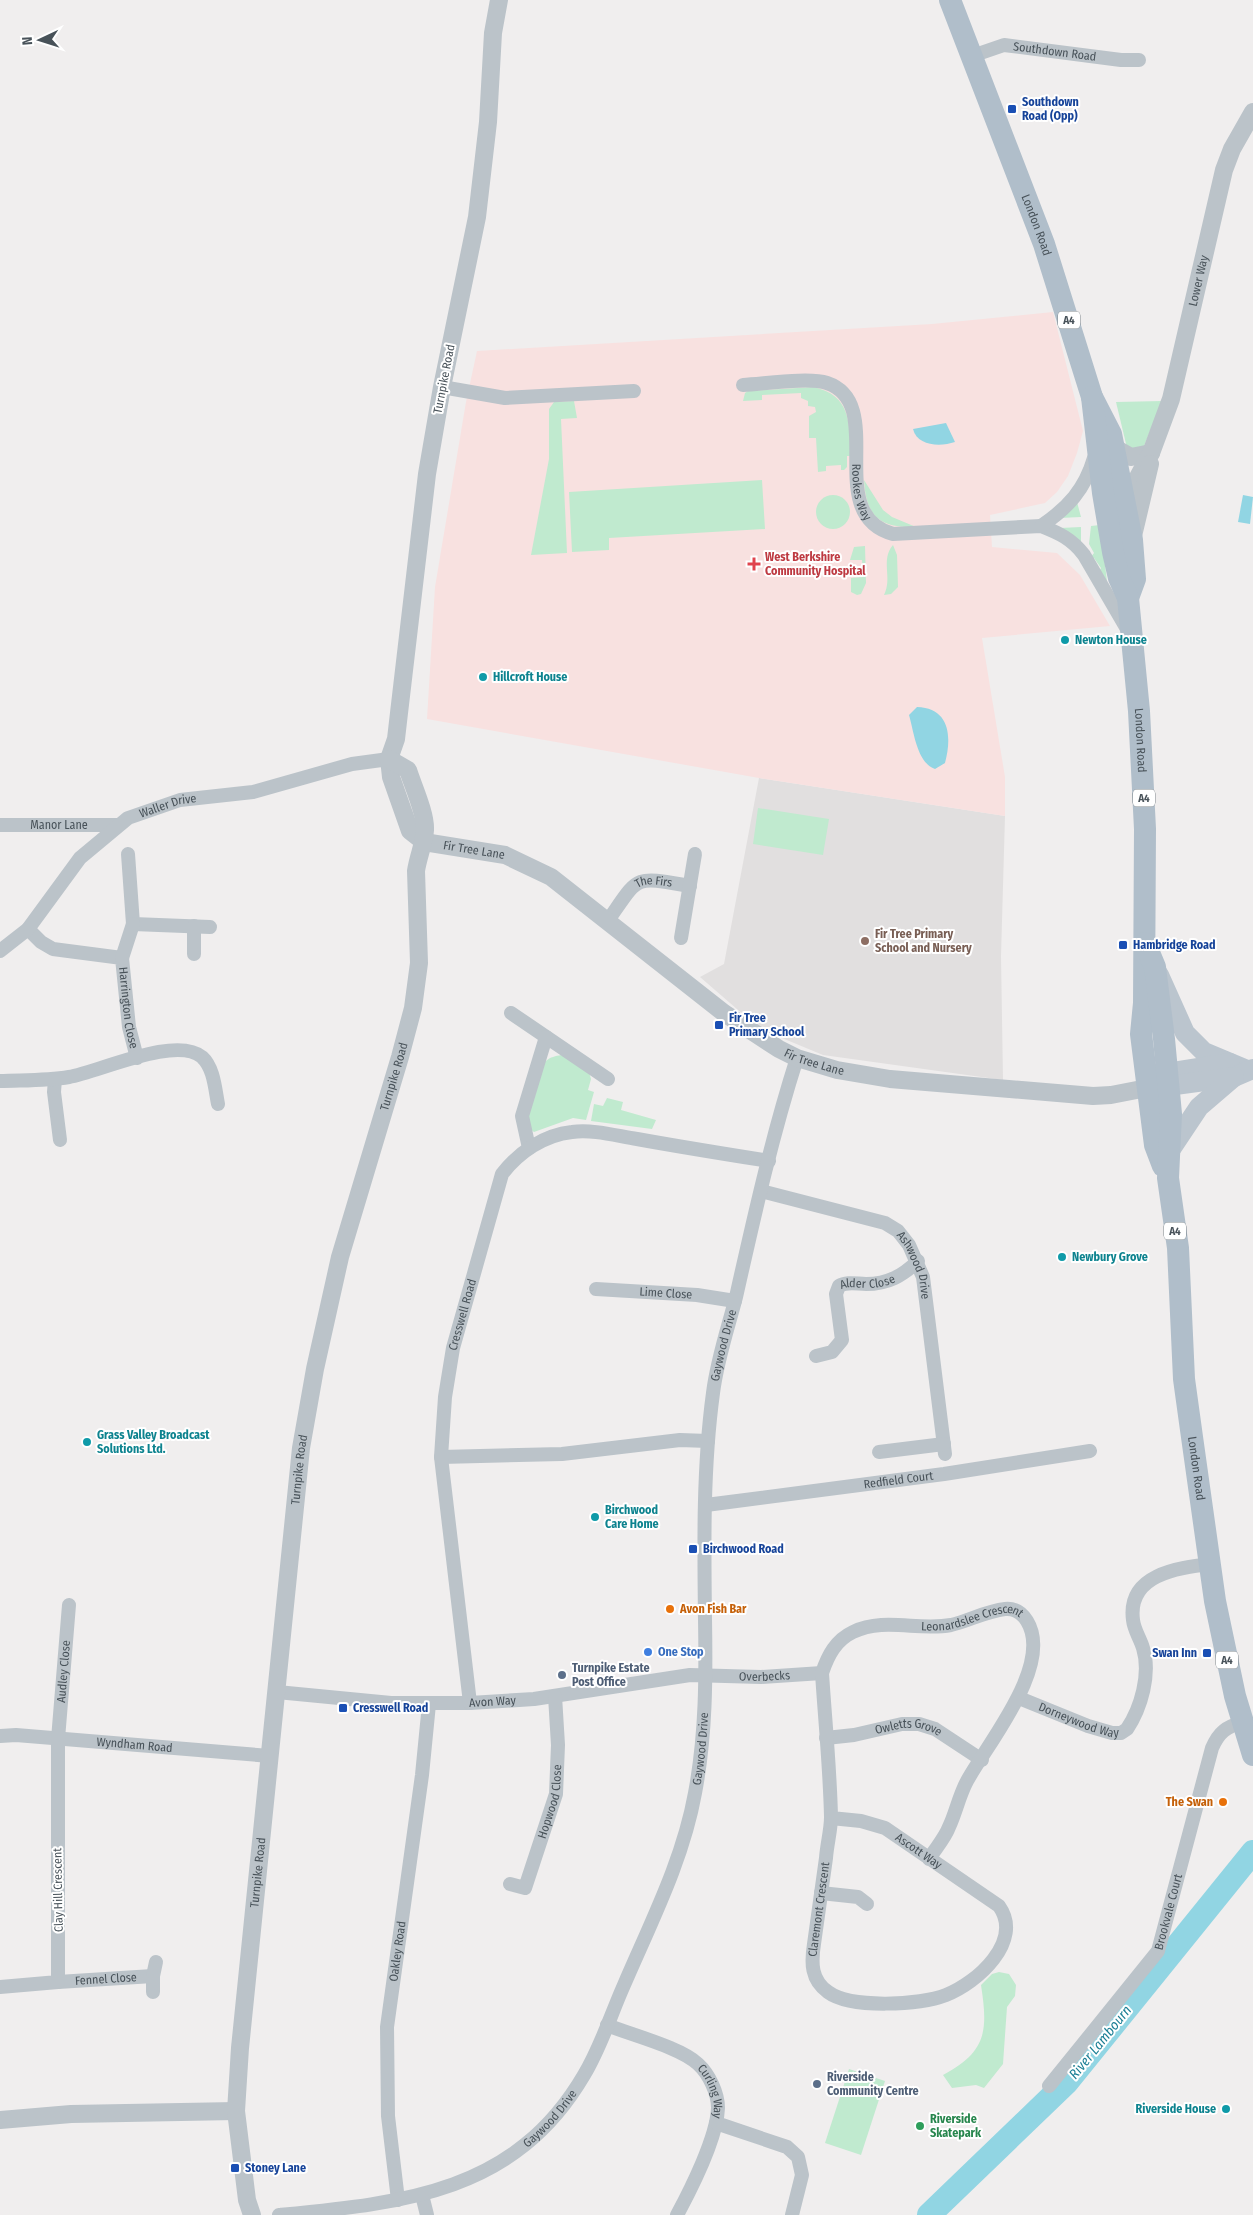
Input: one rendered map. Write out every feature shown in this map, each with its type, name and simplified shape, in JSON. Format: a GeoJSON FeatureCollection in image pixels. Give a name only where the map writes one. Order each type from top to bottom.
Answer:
{"type":"FeatureCollection","features":[{"type":"Feature","properties":{"kind":"main road","name":"A4"},"geometry":{"type":"LineString","coordinates":[[950,0],[972,56]]}},
{"type":"Feature","properties":{"kind":"main road","name":"London Road"},"geometry":{"type":"LineString","coordinates":[[972,56],[1044,244],[1124,501],[1119,578],[1128,598],[1143,778],[1145,943],[1141,1034],[1170,1114],[1168,1178],[1181,1283],[1184,1378],[1210,1564],[1226,1655],[1253,1755]]}},
{"type":"Feature","properties":{"kind":"main road","name":"London Road"},"geometry":{"type":"LineString","coordinates":[[1106,448],[1122,541]]}},
{"type":"Feature","properties":{"kind":"main road","name":"London Road"},"geometry":{"type":"LineString","coordinates":[[1145,943],[1155,966],[1160,1083],[1155,1145],[1168,1178]]}},
{"type":"Feature","properties":{"kind":"main road"},"geometry":{"type":"LineString","coordinates":[[1155,966],[1185,1034],[1204,1052],[1241,1070]]}},
{"type":"Feature","properties":{"kind":"main road"},"geometry":{"type":"LineString","coordinates":[[1160,1083],[1241,1070]]}},
{"type":"Feature","properties":{"kind":"main road"},"geometry":{"type":"LineString","coordinates":[[1169,1152],[1199,1107],[1241,1070]]}},
{"type":"Feature","properties":{"kind":"street","name":"Turnpike Road"},"geometry":{"type":"LineString","coordinates":[[252,2215],[247,2200],[236,2111],[245,1990],[277,1692],[288,1560],[307,1411],[330,1294],[345,1236],[400,1057],[413,1008],[419,963],[416,871],[417,859],[424,842],[425,827],[408,770],[389,759],[396,739],[427,474],[442,387],[469,266],[477,217],[488,122],[493,33],[499,0]]}},
{"type":"Feature","properties":{"kind":"street","name":"Southdown Road"},"geometry":{"type":"LineString","coordinates":[[972,56],[1004,45],[1120,60],[1139,60]]}},
{"type":"Feature","properties":{"kind":"street","name":"Lower Way"},"geometry":{"type":"LineString","coordinates":[[1124,501],[1151,453],[1171,399],[1224,170],[1232,149],[1253,112]]}},
{"type":"Feature","properties":{"kind":"street","name":"Rookes Way"},"geometry":{"type":"LineString","coordinates":[[743,385],[819,381],[836,387],[844,394],[851,405],[855,424],[859,503],[870,522],[884,531],[893,534],[1041,526],[1060,533],[1076,545],[1101,583],[1131,636]]}},
{"type":"Feature","properties":{"kind":"street"},"geometry":{"type":"LineString","coordinates":[[442,387],[505,398],[634,391]]}},
{"type":"Feature","properties":{"kind":"street"},"geometry":{"type":"LineString","coordinates":[[1041,526],[1060,514],[1082,488],[1106,448],[1131,457],[1151,453]]}},
{"type":"Feature","properties":{"kind":"street","name":"Lower Way"},"geometry":{"type":"LineString","coordinates":[[1122,541],[1148,478],[1151,453]]}},
{"type":"Feature","properties":{"kind":"street","name":"Waller Drive"},"geometry":{"type":"LineString","coordinates":[[0,951],[28,929],[80,858],[118,824],[152,808],[180,800],[253,792],[327,770],[389,759]]}},
{"type":"Feature","properties":{"kind":"street","name":"Manor Lane"},"geometry":{"type":"LineString","coordinates":[[0,825],[118,824]]}},
{"type":"Feature","properties":{"kind":"street","name":"Fir Tree Lane"},"geometry":{"type":"LineString","coordinates":[[424,842],[481,850],[520,861],[552,877],[742,1027],[797,1058],[864,1075],[1029,1092],[1092,1096],[1111,1095],[1160,1083]]}},
{"type":"Feature","properties":{"kind":"street"},"geometry":{"type":"LineString","coordinates":[[128,854],[133,924],[210,927]]}},
{"type":"Feature","properties":{"kind":"street","name":"The Firs"},"geometry":{"type":"LineString","coordinates":[[681,938],[695,854]]}},
{"type":"Feature","properties":{"kind":"street","name":"The Firs"},"geometry":{"type":"LineString","coordinates":[[607,922],[627,892],[638,882],[650,879],[690,886]]}},
{"type":"Feature","properties":{"kind":"street","name":"Harrington Close"},"geometry":{"type":"LineString","coordinates":[[133,924],[122,958],[129,1026],[137,1058]]}},
{"type":"Feature","properties":{"kind":"street"},"geometry":{"type":"LineString","coordinates":[[194,926],[194,954]]}},
{"type":"Feature","properties":{"kind":"street","name":"Harrington Close"},"geometry":{"type":"LineString","coordinates":[[28,929],[40,942],[53,950],[122,958]]}},
{"type":"Feature","properties":{"kind":"street"},"geometry":{"type":"LineString","coordinates":[[511,1014],[608,1079]]}},
{"type":"Feature","properties":{"kind":"street"},"geometry":{"type":"LineString","coordinates":[[529,1148],[522,1116],[546,1038]]}},
{"type":"Feature","properties":{"kind":"street","name":"Harrington Close"},"geometry":{"type":"LineString","coordinates":[[0,1081],[55,1079],[137,1058],[165,1052],[187,1050],[202,1058],[214,1079],[220,1098]]}},
{"type":"Feature","properties":{"kind":"street","name":"Gaywood Drive"},"geometry":{"type":"LineString","coordinates":[[279,2215],[398,2200],[422,2195],[474,2177],[510,2156],[535,2137],[556,2115],[575,2090],[597,2050],[671,1875],[691,1813],[704,1737],[706,1505],[708,1441],[713,1390],[761,1192],[797,1058]]}},
{"type":"Feature","properties":{"kind":"street"},"geometry":{"type":"LineString","coordinates":[[55,1079],[54,1092],[60,1140]]}},
{"type":"Feature","properties":{"kind":"street","name":"Cresswell Road"},"geometry":{"type":"LineString","coordinates":[[470,1704],[441,1456],[445,1398],[454,1348],[502,1174],[512,1162],[529,1148],[554,1136],[573,1131],[769,1161]]}},
{"type":"Feature","properties":{"kind":"street","name":"Ashwood Drive"},"geometry":{"type":"LineString","coordinates":[[761,1192],[884,1223],[898,1231],[909,1245],[918,1262],[923,1278],[944,1449],[879,1452]]}},
{"type":"Feature","properties":{"kind":"street","name":"Alder Close"},"geometry":{"type":"LineString","coordinates":[[816,1356],[832,1352],[842,1340],[836,1294],[839,1286],[849,1283],[881,1283],[904,1274],[918,1262]]}},
{"type":"Feature","properties":{"kind":"street","name":"Lime Close"},"geometry":{"type":"LineString","coordinates":[[596,1289],[697,1295],[735,1301]]}},
{"type":"Feature","properties":{"kind":"street"},"geometry":{"type":"LineString","coordinates":[[441,1456],[562,1454],[680,1440],[708,1441]]}},
{"type":"Feature","properties":{"kind":"street","name":"Redfield Court"},"geometry":{"type":"LineString","coordinates":[[706,1505],[944,1474],[1090,1451]]}},
{"type":"Feature","properties":{"kind":"street","name":"Dorneywood Way"},"geometry":{"type":"LineString","coordinates":[[1019,1698],[1101,1730],[1121,1733],[1127,1730],[1143,1691],[1145,1670],[1143,1649],[1132,1618],[1134,1600],[1150,1580],[1163,1572],[1210,1564]]}},
{"type":"Feature","properties":{"kind":"street","name":"Audley Close"},"geometry":{"type":"LineString","coordinates":[[58,1739],[69,1605]]}},
{"type":"Feature","properties":{"kind":"street","name":"Leonardslee Crescent"},"geometry":{"type":"LineString","coordinates":[[822,1673],[829,1654],[837,1643],[862,1628],[891,1624],[951,1624],[1007,1609],[1022,1614],[1031,1628],[1033,1654],[1019,1698],[961,1793],[949,1829],[929,1859]]}},
{"type":"Feature","properties":{"kind":"street","name":"Overbecks"},"geometry":{"type":"LineString","coordinates":[[706,1674],[761,1677],[822,1673]]}},
{"type":"Feature","properties":{"kind":"street","name":"Claremont Crescent"},"geometry":{"type":"LineString","coordinates":[[822,1673],[831,1818],[813,1955],[815,1978],[821,1986],[836,1997],[890,2004],[928,2000],[945,1996],[962,1988],[995,1958],[1004,1942],[1005,1918],[999,1906]]}},
{"type":"Feature","properties":{"kind":"street","name":"Avon Way"},"geometry":{"type":"LineString","coordinates":[[277,1692],[391,1703],[470,1704],[555,1696],[664,1678],[706,1674]]}},
{"type":"Feature","properties":{"kind":"street","name":"Hopwood Close"},"geometry":{"type":"LineString","coordinates":[[510,1884],[525,1888],[556,1794],[558,1745],[555,1696]]}},
{"type":"Feature","properties":{"kind":"street","name":"Oakley Road"},"geometry":{"type":"LineString","coordinates":[[398,2200],[388,2116],[387,2027],[422,1775],[429,1704]]}},
{"type":"Feature","properties":{"kind":"street","name":"Brookvale Court"},"geometry":{"type":"LineString","coordinates":[[1050,2086],[1158,1952],[1212,1748],[1222,1730],[1243,1722]]}},
{"type":"Feature","properties":{"kind":"street","name":"Owletts Grove"},"geometry":{"type":"LineString","coordinates":[[826,1738],[854,1735],[902,1724],[919,1724],[935,1729],[982,1760]]}},
{"type":"Feature","properties":{"kind":"street","name":"Wyndham Road"},"geometry":{"type":"LineString","coordinates":[[0,1736],[16,1735],[270,1756]]}},
{"type":"Feature","properties":{"kind":"street","name":"Clay Hill Crescent"},"geometry":{"type":"LineString","coordinates":[[58,1739],[58,1982]]}},
{"type":"Feature","properties":{"kind":"street","name":"Ascott Way"},"geometry":{"type":"LineString","coordinates":[[831,1818],[874,1824],[885,1828],[999,1906]]}},
{"type":"Feature","properties":{"kind":"street"},"geometry":{"type":"LineString","coordinates":[[821,1893],[858,1896],[867,1904]]}},
{"type":"Feature","properties":{"kind":"street","name":"Fennel Close"},"geometry":{"type":"LineString","coordinates":[[58,1982],[154,1969],[153,1992]]}},
{"type":"Feature","properties":{"kind":"street"},"geometry":{"type":"LineString","coordinates":[[0,1987],[58,1982]]}},
{"type":"Feature","properties":{"kind":"street","name":"Curling Way"},"geometry":{"type":"LineString","coordinates":[[607,2025],[681,2054],[698,2063],[708,2075],[714,2089],[718,2106],[716,2123],[677,2215]]}},
{"type":"Feature","properties":{"kind":"street"},"geometry":{"type":"LineString","coordinates":[[0,2120],[71,2114],[236,2111]]}},
{"type":"Feature","properties":{"kind":"street"},"geometry":{"type":"LineString","coordinates":[[716,2123],[787,2147],[798,2157],[802,2174],[792,2215]]}},
{"type":"Feature","properties":{"kind":"street"},"geometry":{"type":"LineString","coordinates":[[422,2195],[427,2215]]}},
{"type":"Feature","properties":{"kind":"shaded area","name":"West Berkshire Community Hospital"},"geometry":{"type":"Polygon","coordinates":[[[1053,312],[1083,431],[1068,476],[1057,492],[1045,503],[990,515],[992,547],[1057,553],[1080,575],[1110,626],[982,638],[1005,777],[1005,816],[759,778],[427,719],[435,587],[466,402],[477,351],[932,324],[1053,312]]]}},
{"type":"Feature","properties":{"kind":"shaded area","name":"Fir Tree Primary School and Nursery"},"geometry":{"type":"Polygon","coordinates":[[[759,778],[1005,816],[1001,956],[1003,1080],[823,1055],[760,1029],[700,977],[724,964],[759,778]]]}},
{"type":"Feature","properties":{"kind":"green space"},"geometry":{"type":"Polygon","coordinates":[[[813,387],[826,391],[835,397],[842,404],[846,412],[850,433],[851,456],[847,456],[847,467],[844,470],[841,470],[841,465],[826,466],[826,471],[818,472],[816,438],[809,438],[809,416],[816,412],[815,407],[808,406],[808,401],[801,398],[801,393],[762,395],[762,400],[743,401],[745,393],[748,391],[813,387]]]}},
{"type":"Feature","properties":{"kind":"green space"},"geometry":{"type":"Polygon","coordinates":[[[574,401],[577,418],[561,419],[567,553],[531,555],[549,459],[549,409],[554,402],[574,401]]]}},
{"type":"Feature","properties":{"kind":"green space"},"geometry":{"type":"Polygon","coordinates":[[[1162,401],[1144,446],[1139,449],[1127,448],[1116,402],[1162,401]]]}},
{"type":"Feature","properties":{"kind":"green space"},"geometry":{"type":"Polygon","coordinates":[[[762,480],[765,529],[609,538],[609,550],[572,552],[569,492],[762,480]]]}},
{"type":"Feature","properties":{"kind":"green space"},"geometry":{"type":"Polygon","coordinates":[[[864,480],[883,510],[892,517],[916,527],[893,525],[877,518],[868,503],[864,480]]]}},
{"type":"Feature","properties":{"kind":"green space"},"geometry":{"type":"Polygon","coordinates":[[[833,495],[840,496],[845,500],[849,505],[849,519],[845,524],[840,528],[833,529],[826,528],[821,524],[817,519],[816,512],[817,505],[821,500],[826,496],[833,495]]]}},
{"type":"Feature","properties":{"kind":"green space"},"geometry":{"type":"Polygon","coordinates":[[[1077,502],[1081,517],[1060,518],[1077,502]]]}},
{"type":"Feature","properties":{"kind":"green space"},"geometry":{"type":"Polygon","coordinates":[[[1100,525],[1107,581],[1105,582],[1099,572],[1101,568],[1094,558],[1090,558],[1094,553],[1089,544],[1091,526],[1100,525]]]}},
{"type":"Feature","properties":{"kind":"green space"},"geometry":{"type":"Polygon","coordinates":[[[1081,527],[1081,546],[1060,528],[1081,527]]]}},
{"type":"Feature","properties":{"kind":"green space"},"geometry":{"type":"Polygon","coordinates":[[[893,545],[897,555],[898,587],[891,594],[884,595],[887,582],[887,557],[893,545]]]}},
{"type":"Feature","properties":{"kind":"green space"},"geometry":{"type":"Polygon","coordinates":[[[865,546],[866,583],[861,594],[857,595],[851,592],[851,578],[863,577],[862,560],[850,560],[854,547],[865,546]]]}},
{"type":"Feature","properties":{"kind":"green space"},"geometry":{"type":"Polygon","coordinates":[[[758,808],[829,819],[823,855],[753,844],[758,808]]]}},
{"type":"Feature","properties":{"kind":"green space"},"geometry":{"type":"Polygon","coordinates":[[[561,1055],[589,1072],[591,1079],[588,1090],[594,1092],[586,1120],[573,1118],[534,1132],[529,1128],[530,1103],[538,1074],[546,1061],[561,1055]]]}},
{"type":"Feature","properties":{"kind":"green space"},"geometry":{"type":"Polygon","coordinates":[[[607,1098],[623,1102],[621,1110],[656,1120],[652,1129],[591,1121],[594,1104],[603,1106],[607,1098]]]}},
{"type":"Feature","properties":{"kind":"green space"},"geometry":{"type":"Polygon","coordinates":[[[999,1972],[1009,1974],[1016,1985],[1015,1996],[1007,2007],[1003,2064],[984,2088],[976,2085],[952,2088],[943,2075],[968,2058],[976,2048],[984,2027],[981,1985],[992,1974],[999,1972]]]}},
{"type":"Feature","properties":{"kind":"green space"},"geometry":{"type":"Polygon","coordinates":[[[849,2069],[885,2081],[861,2155],[825,2143],[849,2069]]]}},
{"type":"Feature","properties":{"kind":"water"},"geometry":{"type":"Polygon","coordinates":[[[946,423],[955,442],[949,444],[936,445],[924,442],[915,435],[913,429],[946,423]]]}},
{"type":"Feature","properties":{"kind":"water"},"geometry":{"type":"Polygon","coordinates":[[[1243,495],[1253,497],[1250,524],[1238,522],[1243,495]]]}},
{"type":"Feature","properties":{"kind":"water"},"geometry":{"type":"Polygon","coordinates":[[[917,707],[936,713],[942,718],[946,726],[948,743],[945,763],[935,769],[929,766],[920,754],[915,738],[909,715],[917,707]]]}},
{"type":"Feature","properties":{"kind":"waterway","name":"River Lambourn"},"geometry":{"type":"LineString","coordinates":[[929,2215],[1067,2082],[1253,1852]]}},
{"type":"Feature","properties":{"kind":"place","name":"Southdown Road (Opp)"},"geometry":{"type":"Point","coordinates":[1012,109]}},
{"type":"Feature","properties":{"kind":"place","name":"West Berkshire Community Hospital"},"geometry":{"type":"Point","coordinates":[754,564]}},
{"type":"Feature","properties":{"kind":"place","name":"Newton House"},"geometry":{"type":"Point","coordinates":[1065,640]}},
{"type":"Feature","properties":{"kind":"place","name":"Hillcroft House"},"geometry":{"type":"Point","coordinates":[483,677]}},
{"type":"Feature","properties":{"kind":"place","name":"Fir Tree Primary School and Nursery"},"geometry":{"type":"Point","coordinates":[865,941]}},
{"type":"Feature","properties":{"kind":"place","name":"Hambridge Road"},"geometry":{"type":"Point","coordinates":[1123,945]}},
{"type":"Feature","properties":{"kind":"place","name":"Fir Tree Primary School"},"geometry":{"type":"Point","coordinates":[719,1025]}},
{"type":"Feature","properties":{"kind":"place","name":"Newbury Grove"},"geometry":{"type":"Point","coordinates":[1062,1257]}},
{"type":"Feature","properties":{"kind":"place","name":"Grass Valley Broadcast Solutions Ltd."},"geometry":{"type":"Point","coordinates":[87,1442]}},
{"type":"Feature","properties":{"kind":"place","name":"Birchwood Care Home"},"geometry":{"type":"Point","coordinates":[595,1517]}},
{"type":"Feature","properties":{"kind":"place","name":"Birchwood Road"},"geometry":{"type":"Point","coordinates":[693,1549]}},
{"type":"Feature","properties":{"kind":"place","name":"Avon Fish Bar"},"geometry":{"type":"Point","coordinates":[670,1609]}},
{"type":"Feature","properties":{"kind":"place","name":"One Stop"},"geometry":{"type":"Point","coordinates":[648,1652]}},
{"type":"Feature","properties":{"kind":"place","name":"Swan Inn"},"geometry":{"type":"Point","coordinates":[1207,1653]}},
{"type":"Feature","properties":{"kind":"place","name":"Turnpike Estate Post Office"},"geometry":{"type":"Point","coordinates":[562,1675]}},
{"type":"Feature","properties":{"kind":"place","name":"Cresswell Road"},"geometry":{"type":"Point","coordinates":[343,1708]}},
{"type":"Feature","properties":{"kind":"place","name":"The Swan"},"geometry":{"type":"Point","coordinates":[1223,1802]}},
{"type":"Feature","properties":{"kind":"place","name":"Riverside Community Centre"},"geometry":{"type":"Point","coordinates":[817,2084]}},
{"type":"Feature","properties":{"kind":"place","name":"Riverside House"},"geometry":{"type":"Point","coordinates":[1226,2109]}},
{"type":"Feature","properties":{"kind":"place","name":"Riverside Skatepark"},"geometry":{"type":"Point","coordinates":[920,2126]}},
{"type":"Feature","properties":{"kind":"place","name":"Stoney Lane"},"geometry":{"type":"Point","coordinates":[235,2168]}}]}
